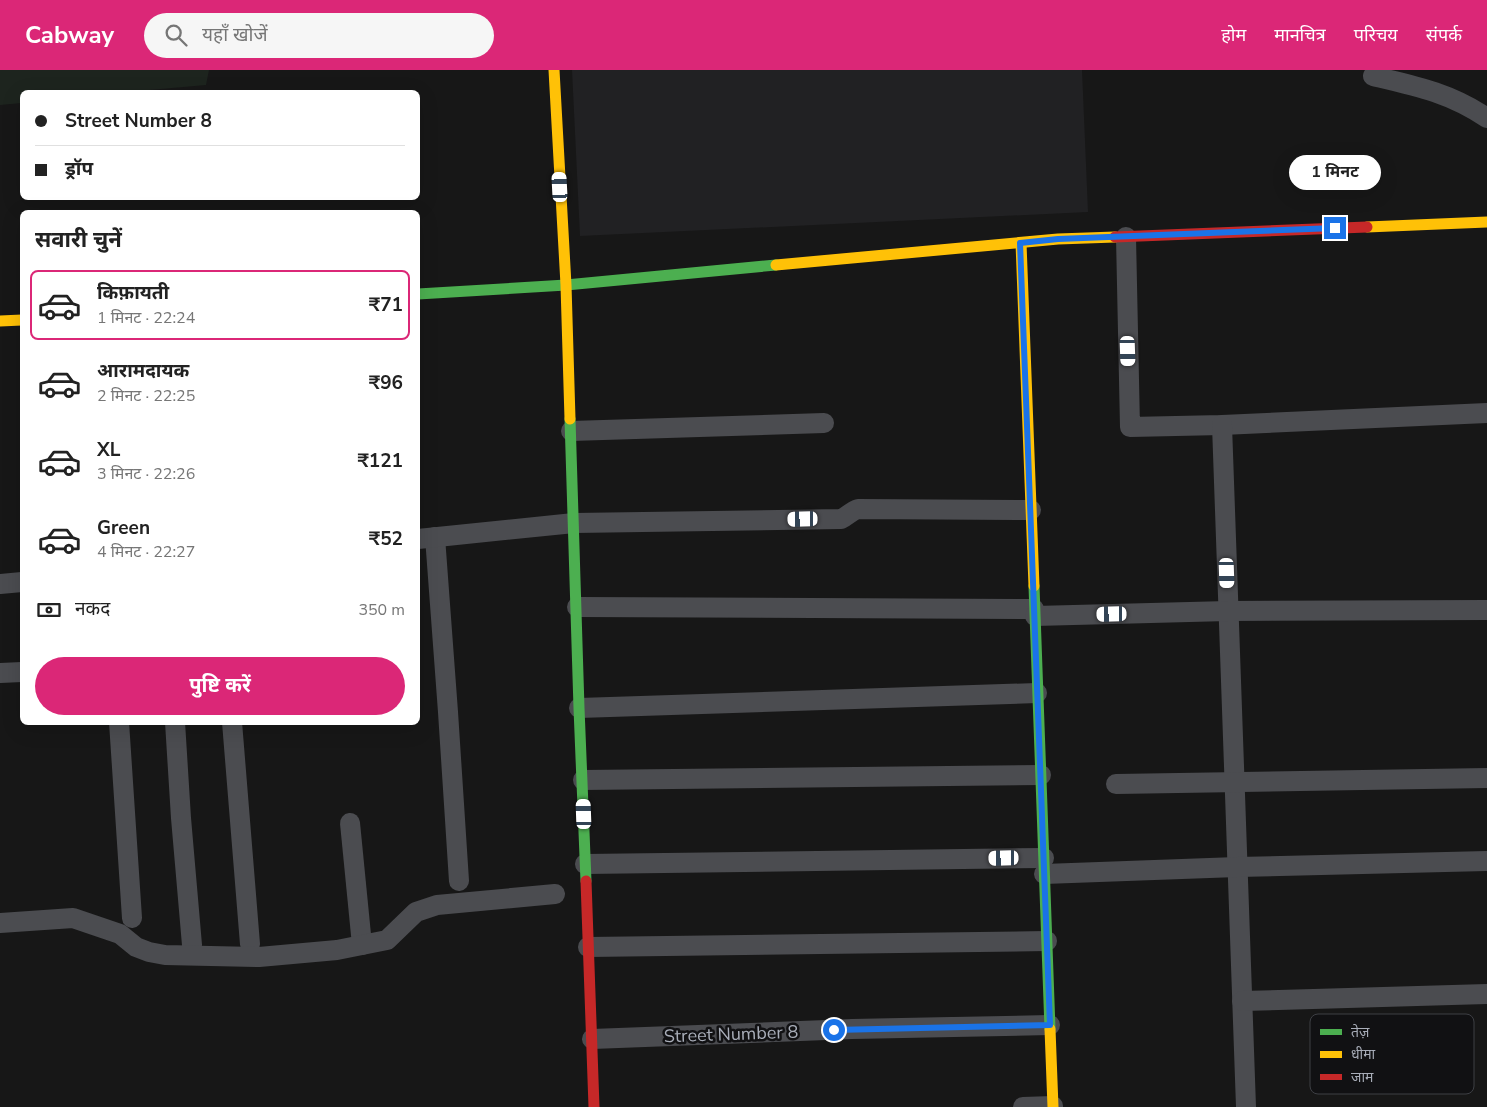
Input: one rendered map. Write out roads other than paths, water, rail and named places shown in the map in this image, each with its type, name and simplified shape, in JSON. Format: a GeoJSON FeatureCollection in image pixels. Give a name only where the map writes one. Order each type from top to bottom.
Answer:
{"type":"FeatureCollection","features":[{"type":"Feature","properties":{"kind":"street"},"geometry":{"type":"LineString","coordinates":[[554,70],[566,285],[594,1107]]}},
{"type":"Feature","properties":{"kind":"street"},"geometry":{"type":"LineString","coordinates":[[1373,76],[1431,90],[1468,105],[1487,118]]}},
{"type":"Feature","properties":{"kind":"street"},"geometry":{"type":"LineString","coordinates":[[420,294],[566,285],[1058,239],[1487,222]]}},
{"type":"Feature","properties":{"kind":"street"},"geometry":{"type":"LineString","coordinates":[[1126,236],[1130,427],[1222,425],[1487,413]]}},
{"type":"Feature","properties":{"kind":"street"},"geometry":{"type":"LineString","coordinates":[[1020,243],[1053,1107],[1023,1107]]}},
{"type":"Feature","properties":{"kind":"street"},"geometry":{"type":"LineString","coordinates":[[0,321],[20,320]]}},
{"type":"Feature","properties":{"kind":"street"},"geometry":{"type":"LineString","coordinates":[[571,431],[824,423]]}},
{"type":"Feature","properties":{"kind":"street"},"geometry":{"type":"LineString","coordinates":[[1222,425],[1246,1107]]}},
{"type":"Feature","properties":{"kind":"street"},"geometry":{"type":"LineString","coordinates":[[459,881],[448,712],[426,538],[574,522],[841,519],[852,510],[858,509],[1031,510]]}},
{"type":"Feature","properties":{"kind":"street"},"geometry":{"type":"LineString","coordinates":[[0,584],[20,582]]}},
{"type":"Feature","properties":{"kind":"street"},"geometry":{"type":"LineString","coordinates":[[577,607],[1035,613],[1487,610]]}},
{"type":"Feature","properties":{"kind":"street"},"geometry":{"type":"LineString","coordinates":[[0,674],[20,672]]}},
{"type":"Feature","properties":{"kind":"street"},"geometry":{"type":"LineString","coordinates":[[579,708],[1037,693]]}},
{"type":"Feature","properties":{"kind":"street"},"geometry":{"type":"LineString","coordinates":[[119,725],[132,918]]}},
{"type":"Feature","properties":{"kind":"street"},"geometry":{"type":"LineString","coordinates":[[175,725],[192,945]]}},
{"type":"Feature","properties":{"kind":"street"},"geometry":{"type":"LineString","coordinates":[[232,725],[250,944]]}},
{"type":"Feature","properties":{"kind":"street"},"geometry":{"type":"LineString","coordinates":[[583,780],[1041,776]]}},
{"type":"Feature","properties":{"kind":"street"},"geometry":{"type":"LineString","coordinates":[[1116,784],[1487,778]]}},
{"type":"Feature","properties":{"kind":"street"},"geometry":{"type":"LineString","coordinates":[[350,823],[362,945]]}},
{"type":"Feature","properties":{"kind":"street"},"geometry":{"type":"LineString","coordinates":[[585,864],[1237,867],[1487,861]]}},
{"type":"Feature","properties":{"kind":"street"},"geometry":{"type":"LineString","coordinates":[[0,922],[73,918],[120,934],[136,947],[149,952],[165,955],[259,957],[337,950],[387,940],[416,912],[437,905],[555,894]]}},
{"type":"Feature","properties":{"kind":"street"},"geometry":{"type":"LineString","coordinates":[[588,947],[1047,941]]}},
{"type":"Feature","properties":{"kind":"street"},"geometry":{"type":"LineString","coordinates":[[1242,1001],[1487,994]]}},
{"type":"Feature","properties":{"kind":"street","name":"Street Number 8"},"geometry":{"type":"LineString","coordinates":[[592,1039],[852,1029],[1050,1025]]}}]}
